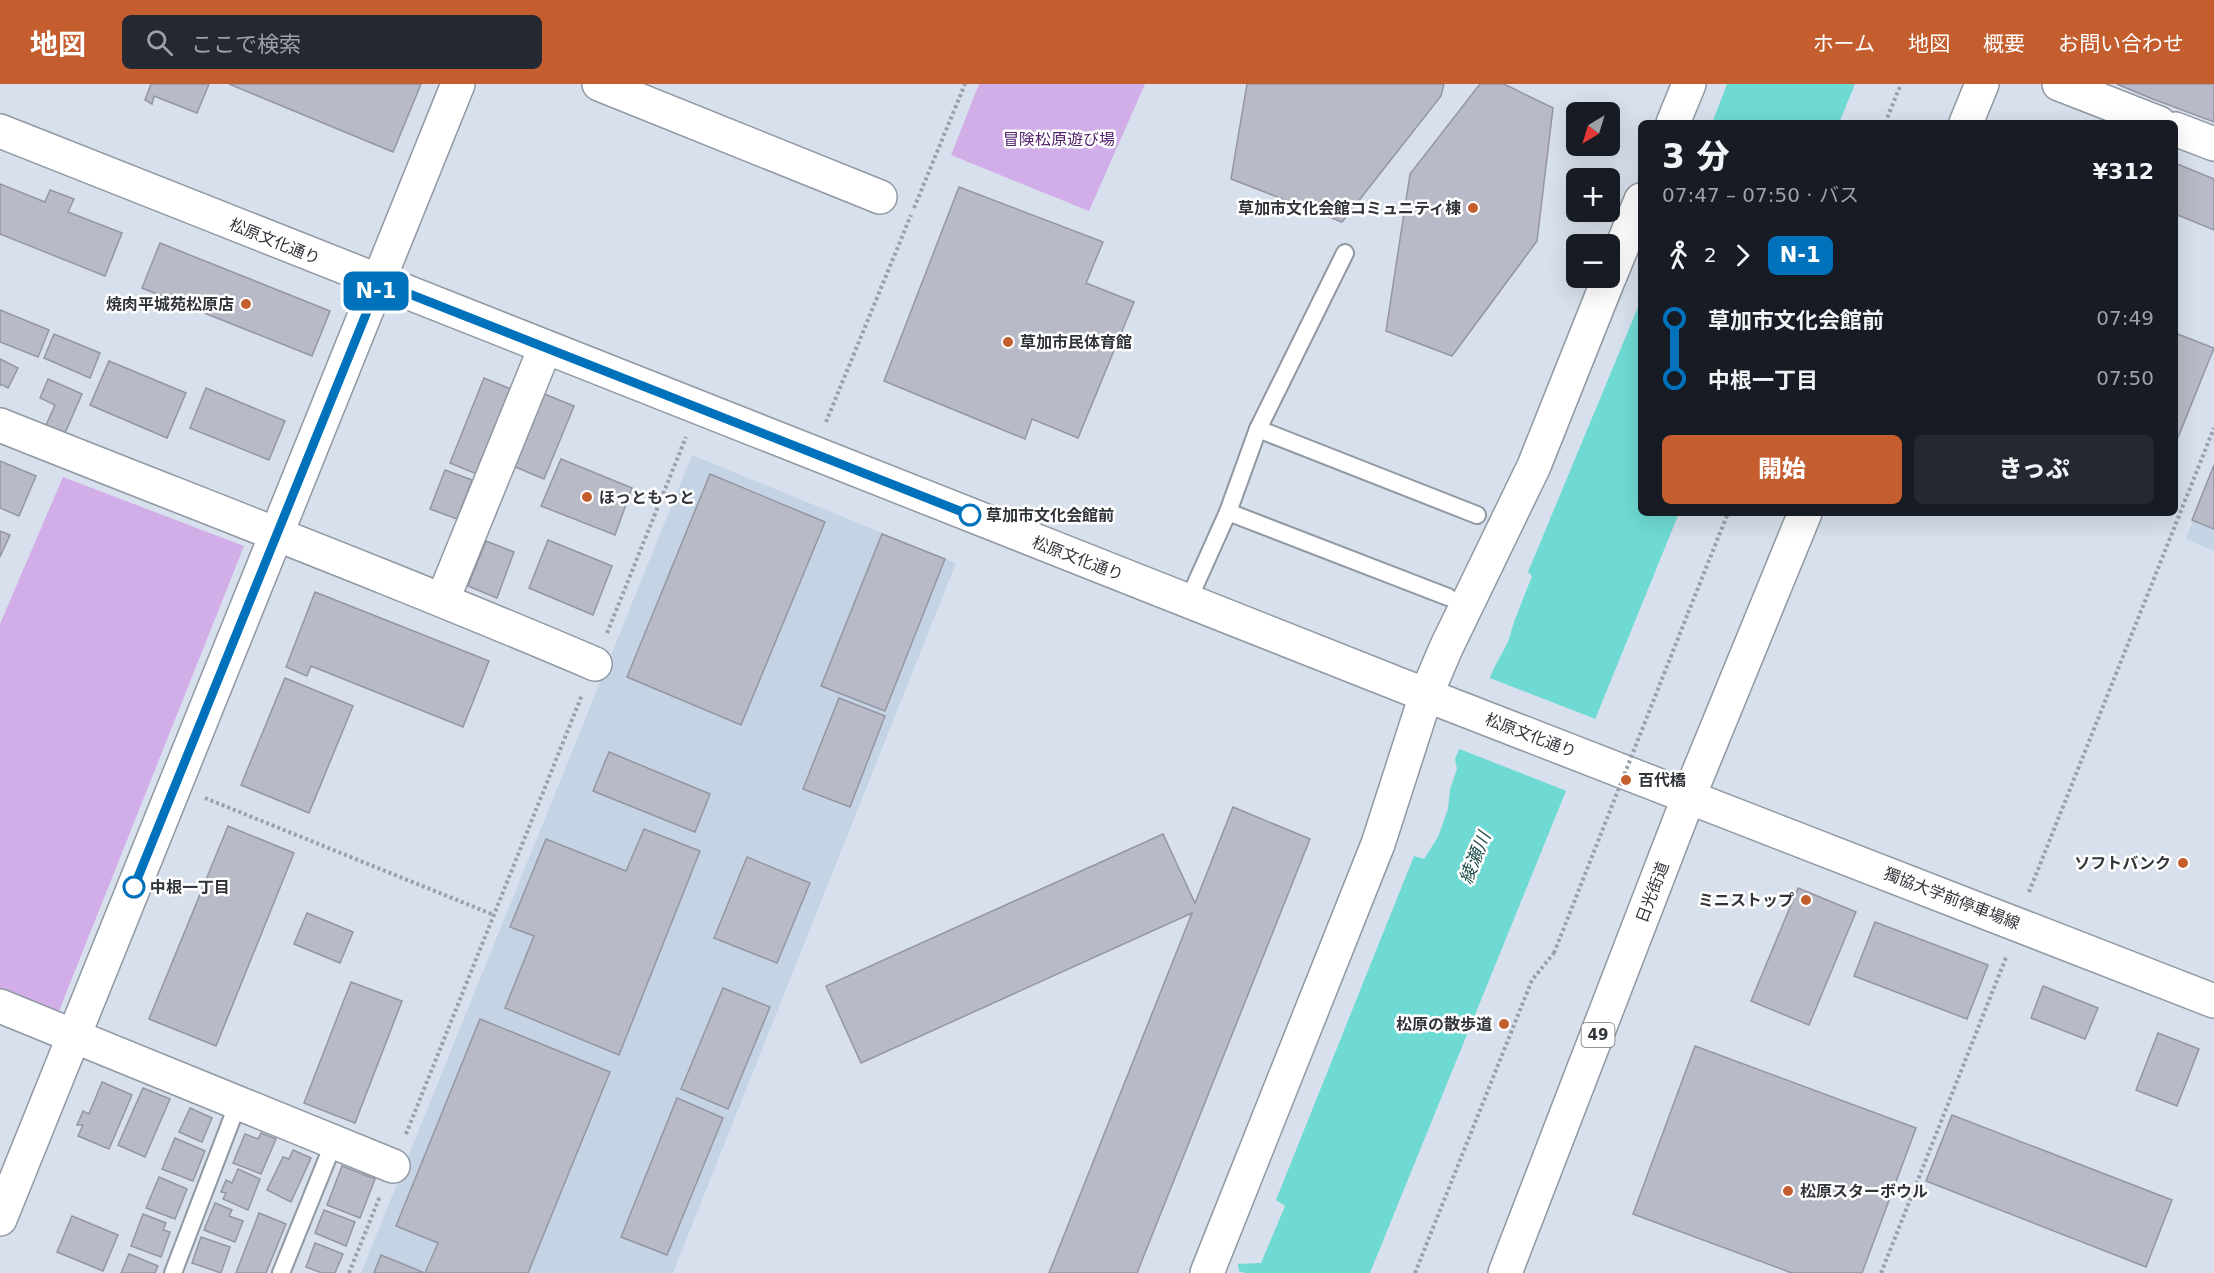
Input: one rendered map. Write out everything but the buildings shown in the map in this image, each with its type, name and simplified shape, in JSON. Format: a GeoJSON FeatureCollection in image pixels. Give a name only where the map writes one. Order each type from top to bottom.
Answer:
{"type":"FeatureCollection","features":[{"type":"Feature","properties":{"kind":"street"},"geometry":{"type":"LineString","coordinates":[[0,1219],[458,84]]}},
{"type":"Feature","properties":{"kind":"street"},"geometry":{"type":"LineString","coordinates":[[599,84],[880,197]]}},
{"type":"Feature","properties":{"kind":"street"},"geometry":{"type":"LineString","coordinates":[[1674,120],[1689,84]]}},
{"type":"Feature","properties":{"kind":"street"},"geometry":{"type":"LineString","coordinates":[[1967,120],[1982,84]]}},
{"type":"Feature","properties":{"kind":"street"},"geometry":{"type":"LineString","coordinates":[[2059,84],[2151,120]]}},
{"type":"Feature","properties":{"kind":"street"},"geometry":{"type":"LineString","coordinates":[[2178,130],[2214,144]]}},
{"type":"Feature","properties":{"kind":"street","name":"松原文化通り"},"geometry":{"type":"LineString","coordinates":[[0,131],[813,454],[1689,796]]}},
{"type":"Feature","properties":{"kind":"street"},"geometry":{"type":"LineString","coordinates":[[1620,251],[1638,207]]}},
{"type":"Feature","properties":{"kind":"street"},"geometry":{"type":"LineString","coordinates":[[1207,1273],[1438,699],[1446,648],[1534,466],[1605,288]]}},
{"type":"Feature","properties":{"kind":"street"},"geometry":{"type":"LineString","coordinates":[[443,599],[546,348]]}},
{"type":"Feature","properties":{"kind":"street"},"geometry":{"type":"LineString","coordinates":[[0,425],[443,599],[595,664]]}},
{"type":"Feature","properties":{"kind":"street","name":"日光街道"},"geometry":{"type":"LineString","coordinates":[[1505,1273],[1689,796],[1804,516]]}},
{"type":"Feature","properties":{"kind":"street","name":"獨協大学前停車場線"},"geometry":{"type":"LineString","coordinates":[[1689,796],[2214,1001]]}},
{"type":"Feature","properties":{"kind":"street"},"geometry":{"type":"LineString","coordinates":[[0,1006],[393,1166]]}},
{"type":"Feature","properties":{"kind":"lane"},"geometry":{"type":"LineString","coordinates":[[1188,601],[1228,512],[1258,429],[1345,254]]}},
{"type":"Feature","properties":{"kind":"lane"},"geometry":{"type":"LineString","coordinates":[[1258,429],[1477,515]]}},
{"type":"Feature","properties":{"kind":"lane"},"geometry":{"type":"LineString","coordinates":[[1228,512],[1448,597]]}},
{"type":"Feature","properties":{"kind":"lane"},"geometry":{"type":"LineString","coordinates":[[173,1273],[238,1103]]}},
{"type":"Feature","properties":{"kind":"lane"},"geometry":{"type":"LineString","coordinates":[[281,1273],[334,1142]]}},
{"type":"Feature","properties":{"kind":"path"},"geometry":{"type":"LineString","coordinates":[[813,454],[965,84]]}},
{"type":"Feature","properties":{"kind":"path"},"geometry":{"type":"LineString","coordinates":[[1886,120],[1901,84]]}},
{"type":"Feature","properties":{"kind":"path"},"geometry":{"type":"LineString","coordinates":[[350,1273],[698,408]]}},
{"type":"Feature","properties":{"kind":"path"},"geometry":{"type":"LineString","coordinates":[[2028,896],[2214,428]]}},
{"type":"Feature","properties":{"kind":"path"},"geometry":{"type":"LineString","coordinates":[[1415,1273],[1532,980],[1554,953],[1727,516]]}},
{"type":"Feature","properties":{"kind":"path"},"geometry":{"type":"LineString","coordinates":[[176,786],[494,915]]}},
{"type":"Feature","properties":{"kind":"path"},"geometry":{"type":"LineString","coordinates":[[1881,1273],[2010,946]]}},
{"type":"Feature","properties":{"kind":"shaded area"},"geometry":{"type":"Polygon","coordinates":[[[692,455],[956,563],[673,1273],[361,1273],[692,455]]]}},
{"type":"Feature","properties":{"kind":"shaded area"},"geometry":{"type":"Polygon","coordinates":[[[2214,465],[2214,551],[2186,539],[2214,465]]]}},
{"type":"Feature","properties":{"kind":"green space","name":"冒険松原遊び場"},"geometry":{"type":"Polygon","coordinates":[[[979,84],[1145,84],[1089,211],[951,155],[979,84]]]}},
{"type":"Feature","properties":{"kind":"green space"},"geometry":{"type":"Polygon","coordinates":[[[63,477],[244,546],[59,1011],[46,1014],[0,995],[0,624],[63,477]]]}},
{"type":"Feature","properties":{"kind":"water"},"geometry":{"type":"Polygon","coordinates":[[[1727,84],[1855,84],[1840,120],[1713,120],[1727,84]]]}},
{"type":"Feature","properties":{"kind":"water","name":"綾瀬川"},"geometry":{"type":"Polygon","coordinates":[[[1638,307],[1638,516],[1678,516],[1370,1273],[1245,1273],[1239,1271],[1238,1264],[1261,1263],[1285,1206],[1276,1200],[1414,856],[1424,859],[1438,837],[1448,809],[1450,789],[1457,769],[1455,759],[1494,668],[1508,642],[1532,576],[1528,572],[1638,307]]]}},
{"type":"Feature","properties":{"kind":"pier"},"geometry":{"type":"Polygon","coordinates":[[[1487,677],[1598,720],[1569,792],[1457,748],[1487,677]]]}},
{"type":"Feature","properties":{"kind":"bus line","name":"N-1"},"geometry":{"type":"LineString","coordinates":[[134,887],[379,282],[970,515]]}},
{"type":"Feature","properties":{"kind":"place","name":"草加市文化会館コミュニティ棟"},"geometry":{"type":"Point","coordinates":[1473,208]}},
{"type":"Feature","properties":{"kind":"place","name":"焼肉平城苑松原店"},"geometry":{"type":"Point","coordinates":[246,304]}},
{"type":"Feature","properties":{"kind":"place","name":"草加市民体育館"},"geometry":{"type":"Point","coordinates":[1008,342]}},
{"type":"Feature","properties":{"kind":"place","name":"ほっともっと"},"geometry":{"type":"Point","coordinates":[587,497]}},
{"type":"Feature","properties":{"kind":"place","name":"草加市文化会館前"},"geometry":{"type":"Point","coordinates":[970,515]}},
{"type":"Feature","properties":{"kind":"place","name":"百代橋"},"geometry":{"type":"Point","coordinates":[1626,780]}},
{"type":"Feature","properties":{"kind":"place","name":"ソフトバンク"},"geometry":{"type":"Point","coordinates":[2183,863]}},
{"type":"Feature","properties":{"kind":"place","name":"中根一丁目"},"geometry":{"type":"Point","coordinates":[134,887]}},
{"type":"Feature","properties":{"kind":"place","name":"ミニストップ"},"geometry":{"type":"Point","coordinates":[1806,900]}},
{"type":"Feature","properties":{"kind":"place","name":"松原の散歩道"},"geometry":{"type":"Point","coordinates":[1504,1024]}},
{"type":"Feature","properties":{"kind":"place","name":"松原スターボウル"},"geometry":{"type":"Point","coordinates":[1788,1191]}}]}
